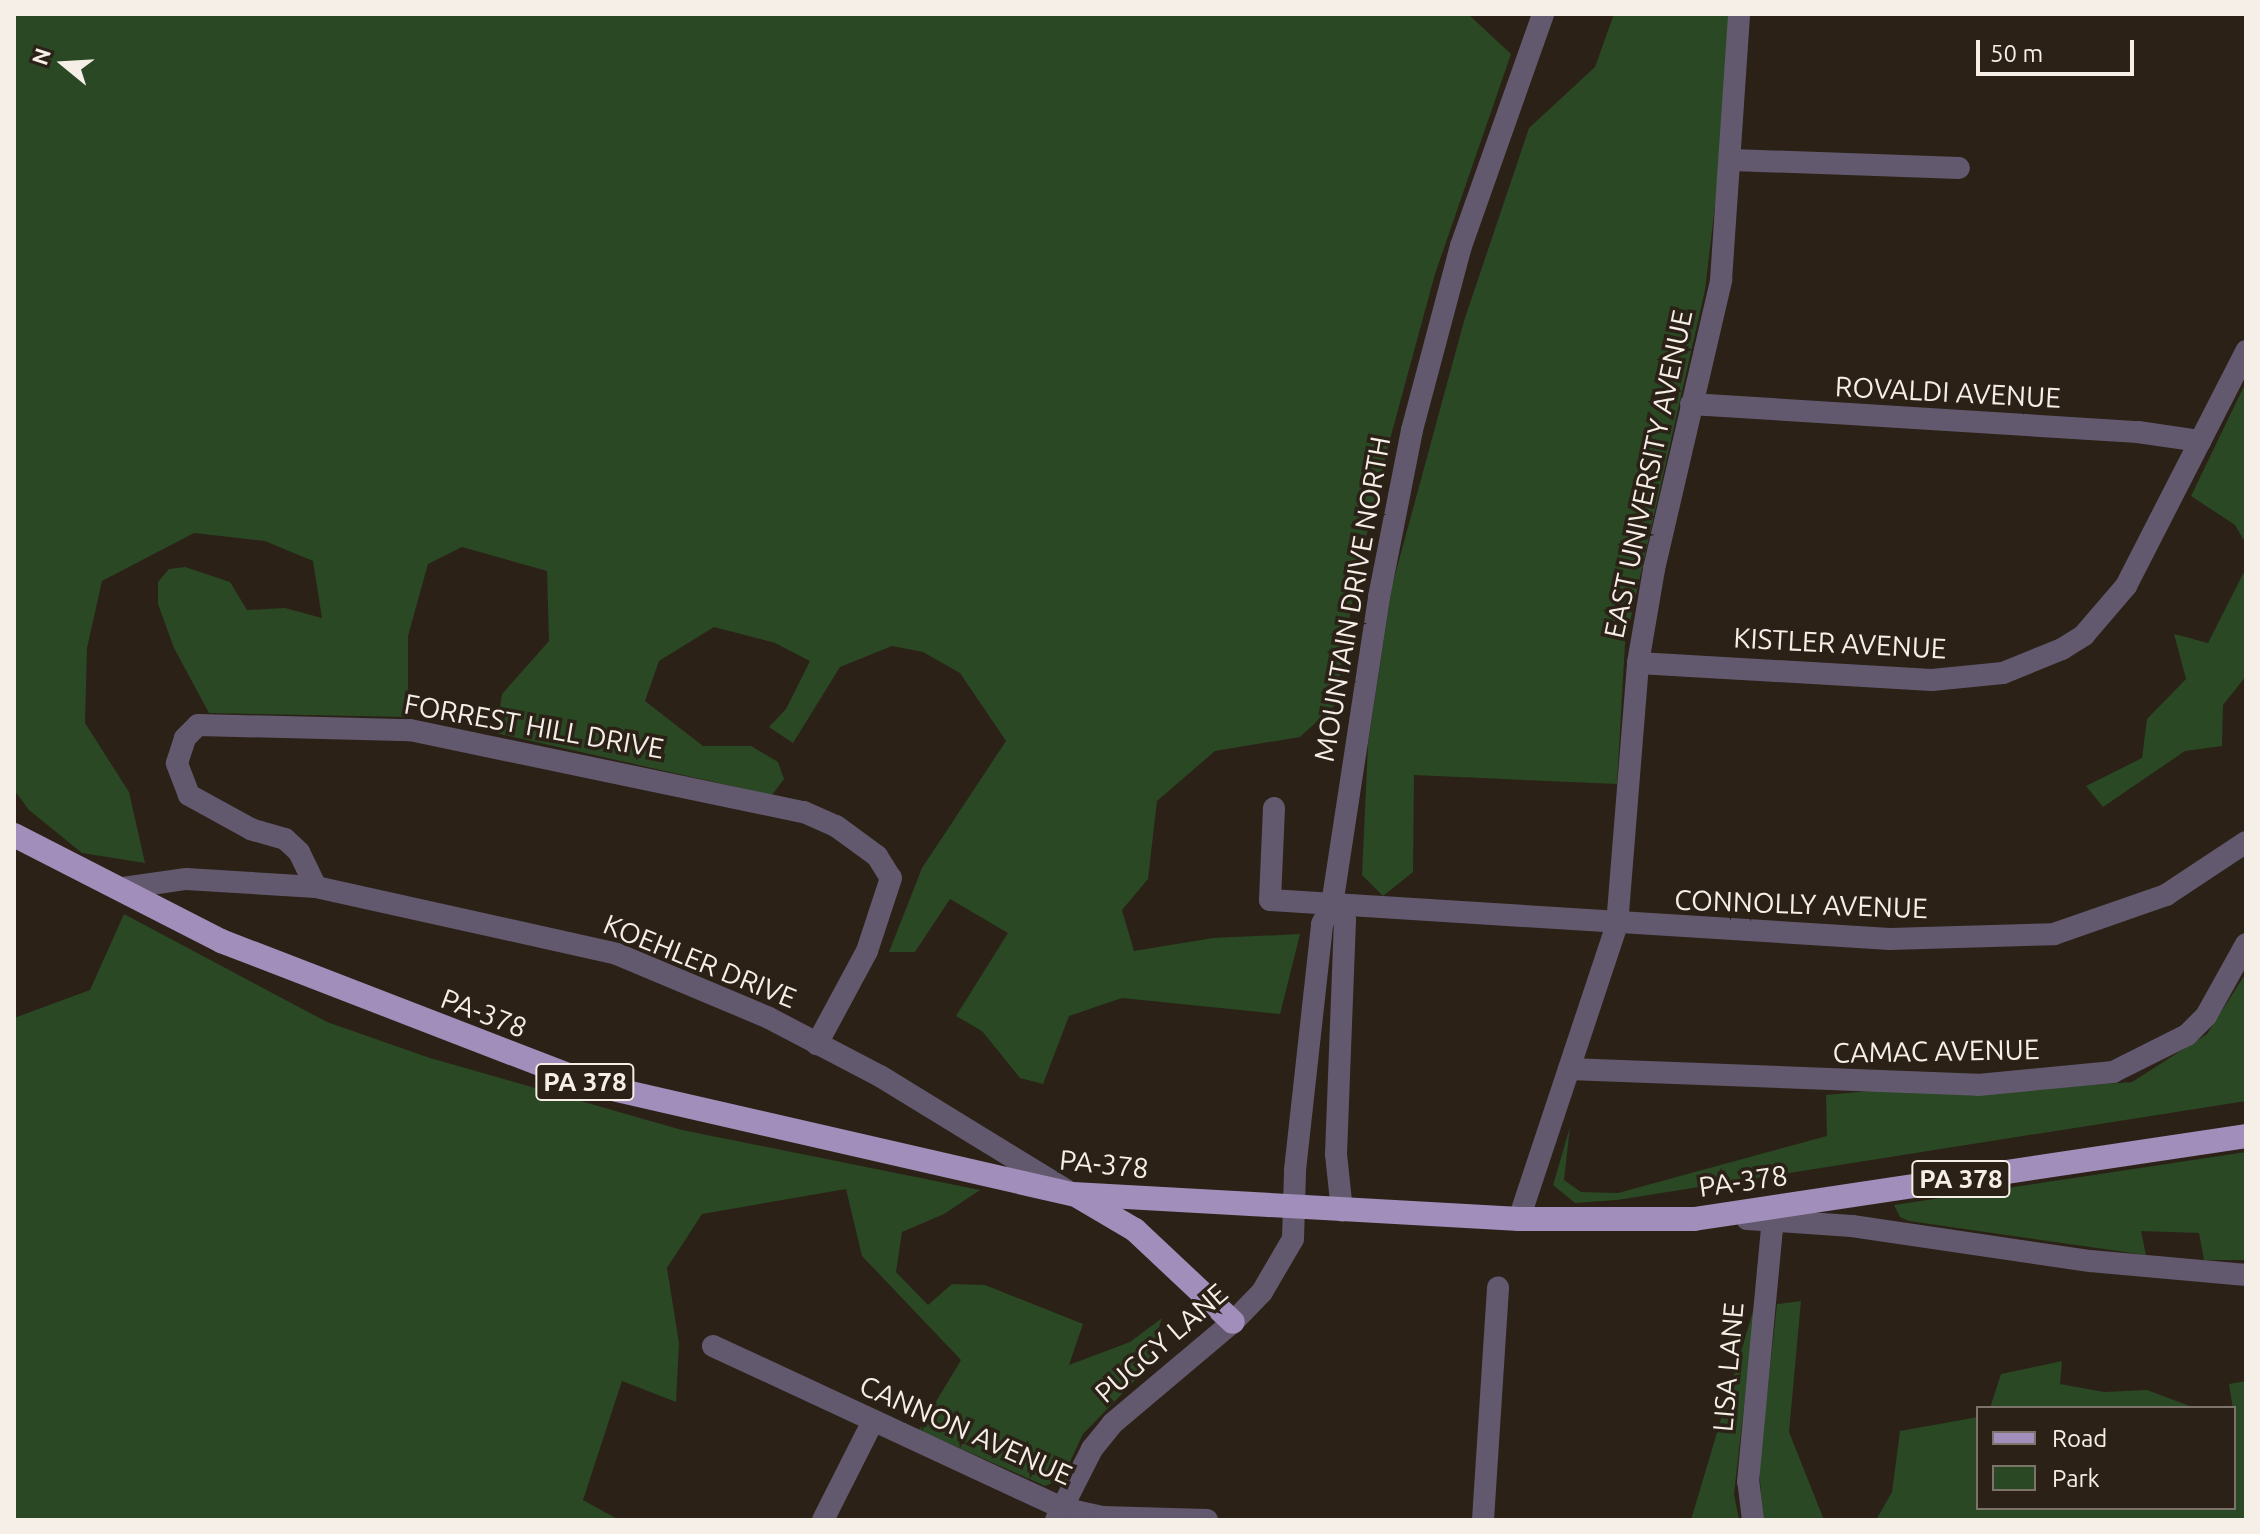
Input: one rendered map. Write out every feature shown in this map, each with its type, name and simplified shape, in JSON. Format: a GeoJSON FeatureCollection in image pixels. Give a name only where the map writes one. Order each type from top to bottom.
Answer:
{"type":"FeatureCollection","features":[{"type":"Feature","properties":{"kind":"main road","name":"PA-378"},"geometry":{"type":"LineString","coordinates":[[14,835],[123,888],[221,941],[591,1084],[1073,1194],[1295,1209],[1519,1219],[1694,1219],[2246,1136]]}},
{"type":"Feature","properties":{"kind":"main road"},"geometry":{"type":"LineString","coordinates":[[1073,1194],[1135,1230],[1233,1322]]}},
{"type":"Feature","properties":{"kind":"street","name":"MOUNTAIN DRIVE NORTH"},"geometry":{"type":"LineString","coordinates":[[1295,1209],[1322,924],[1332,905],[1379,597],[1412,430],[1461,246],[1543,14]]}},
{"type":"Feature","properties":{"kind":"street","name":"EAST UNIVERSITY AVENUE"},"geometry":{"type":"LineString","coordinates":[[1519,1219],[1617,925],[1638,663],[1691,404],[1718,296],[1732,160],[1739,14]]}},
{"type":"Feature","properties":{"kind":"street"},"geometry":{"type":"LineString","coordinates":[[1732,160],[1959,168]]}},
{"type":"Feature","properties":{"kind":"street","name":"KISTLER AVENUE"},"geometry":{"type":"LineString","coordinates":[[1638,663],[1932,680],[2021,668],[2073,642],[2105,615],[2137,567],[2246,351]]}},
{"type":"Feature","properties":{"kind":"street","name":"ROVALDI AVENUE"},"geometry":{"type":"LineString","coordinates":[[1691,404],[2138,432],[2200,441]]}},
{"type":"Feature","properties":{"kind":"street","name":"FORREST HILL DRIVE"},"geometry":{"type":"LineString","coordinates":[[316,887],[299,852],[285,839],[251,829],[189,795],[177,763],[185,738],[198,725],[410,730],[804,812],[836,826],[877,856],[891,878],[867,951],[817,1044]]}},
{"type":"Feature","properties":{"kind":"street","name":"CONNOLLY AVENUE"},"geometry":{"type":"LineString","coordinates":[[1274,808],[1270,900],[1617,925],[1890,939],[2054,934],[2166,895],[2246,842]]}},
{"type":"Feature","properties":{"kind":"street","name":"KOEHLER DRIVE"},"geometry":{"type":"LineString","coordinates":[[123,888],[186,879],[316,887],[617,954],[817,1044],[880,1076],[1073,1194]]}},
{"type":"Feature","properties":{"kind":"street"},"geometry":{"type":"LineString","coordinates":[[1332,905],[1345,920],[1336,1154],[1342,1211]]}},
{"type":"Feature","properties":{"kind":"street","name":"CAMAC AVENUE"},"geometry":{"type":"LineString","coordinates":[[1569,1069],[1978,1085],[2113,1072],[2187,1035],[2213,1005],[2246,944]]}},
{"type":"Feature","properties":{"kind":"street","name":"PUGGY LANE"},"geometry":{"type":"LineString","coordinates":[[1059,1514],[1113,1423],[1233,1322],[1285,1259],[1295,1209]]}},
{"type":"Feature","properties":{"kind":"street"},"geometry":{"type":"LineString","coordinates":[[1694,1219],[1773,1219],[2090,1261],[2246,1275]]}},
{"type":"Feature","properties":{"kind":"street","name":"LISA LANE"},"geometry":{"type":"LineString","coordinates":[[1753,1520],[1748,1482],[1773,1219]]}},
{"type":"Feature","properties":{"kind":"street"},"geometry":{"type":"LineString","coordinates":[[1483,1520],[1498,1287]]}},
{"type":"Feature","properties":{"kind":"street","name":"CANNON AVENUE"},"geometry":{"type":"LineString","coordinates":[[713,1346],[1059,1514],[1207,1520]]}},
{"type":"Feature","properties":{"kind":"street"},"geometry":{"type":"LineString","coordinates":[[823,1520],[872,1423]]}},
{"type":"Feature","properties":{"kind":"green space"},"geometry":{"type":"Polygon","coordinates":[[[14,14],[1468,14],[1511,54],[1435,274],[1389,443],[1356,579],[1335,705],[1300,737],[1215,751],[1157,801],[1148,879],[1122,910],[1134,951],[1213,938],[1300,934],[1280,1014],[1122,998],[1069,1016],[1043,1084],[1020,1078],[982,1031],[956,1016],[1008,933],[950,899],[915,952],[889,952],[922,868],[1006,741],[960,673],[923,652],[892,646],[840,667],[793,743],[769,727],[786,709],[810,661],[775,643],[714,627],[659,661],[645,701],[703,746],[751,746],[778,762],[784,779],[772,795],[496,733],[502,694],[549,641],[547,571],[462,547],[428,564],[408,636],[408,717],[209,713],[174,648],[158,604],[158,582],[169,569],[185,567],[230,582],[247,610],[285,608],[322,618],[313,561],[265,541],[194,533],[102,581],[87,648],[85,723],[129,792],[145,863],[82,853],[29,810],[14,790],[14,14]]]}},
{"type":"Feature","properties":{"kind":"green space"},"geometry":{"type":"Polygon","coordinates":[[[1614,14],[1729,14],[1722,147],[1705,290],[1625,644],[1617,784],[1414,775],[1413,872],[1383,896],[1362,875],[1368,744],[1392,586],[1464,321],[1529,128],[1595,67],[1614,14]]]}},
{"type":"Feature","properties":{"kind":"green space"},"geometry":{"type":"Polygon","coordinates":[[[2246,382],[2246,544],[2235,525],[2191,496],[2246,382]]]}},
{"type":"Feature","properties":{"kind":"green space"},"geometry":{"type":"Polygon","coordinates":[[[2246,568],[2246,676],[2223,705],[2222,746],[2185,751],[2103,807],[2086,786],[2142,758],[2147,719],[2186,679],[2174,634],[2208,643],[2246,568]]]}},
{"type":"Feature","properties":{"kind":"green space"},"geometry":{"type":"Polygon","coordinates":[[[124,914],[327,1022],[430,1058],[682,1130],[980,1190],[944,1214],[902,1232],[896,1272],[928,1305],[952,1284],[985,1285],[1083,1324],[1069,1365],[1130,1342],[1162,1318],[1146,1369],[1083,1434],[1062,1479],[1045,1486],[919,1430],[961,1360],[862,1256],[846,1189],[702,1214],[667,1268],[679,1343],[676,1402],[622,1381],[583,1500],[619,1520],[14,1520],[14,1018],[90,990],[124,914]]]}},
{"type":"Feature","properties":{"kind":"green space"},"geometry":{"type":"Polygon","coordinates":[[[2246,973],[2246,1101],[1617,1200],[1575,1203],[1553,1185],[1570,1127],[1564,1180],[1581,1192],[1618,1193],[1827,1136],[1826,1095],[1880,1090],[1986,1093],[2132,1082],[2207,1034],[2246,973]]]}},
{"type":"Feature","properties":{"kind":"green space"},"geometry":{"type":"Polygon","coordinates":[[[2246,1152],[2246,1260],[2204,1260],[2199,1233],[2141,1231],[2146,1255],[1909,1221],[1900,1217],[1894,1205],[2246,1152]]]}},
{"type":"Feature","properties":{"kind":"green space"},"geometry":{"type":"Polygon","coordinates":[[[1756,1301],[1734,1494],[1739,1520],[1691,1520],[1756,1301]]]}},
{"type":"Feature","properties":{"kind":"green space"},"geometry":{"type":"Polygon","coordinates":[[[1801,1301],[1789,1432],[1824,1520],[1763,1520],[1759,1468],[1777,1304],[1801,1301]]]}},
{"type":"Feature","properties":{"kind":"green space"},"geometry":{"type":"Polygon","coordinates":[[[2062,1361],[2060,1384],[2104,1392],[2147,1390],[2190,1406],[1991,1406],[2001,1374],[2062,1361]]]}},
{"type":"Feature","properties":{"kind":"green space"},"geometry":{"type":"Polygon","coordinates":[[[2246,1381],[2246,1520],[1876,1520],[1892,1492],[1900,1431],[1976,1417],[1976,1510],[2236,1510],[2236,1406],[2232,1406],[2229,1384],[2246,1381]]]}}]}
